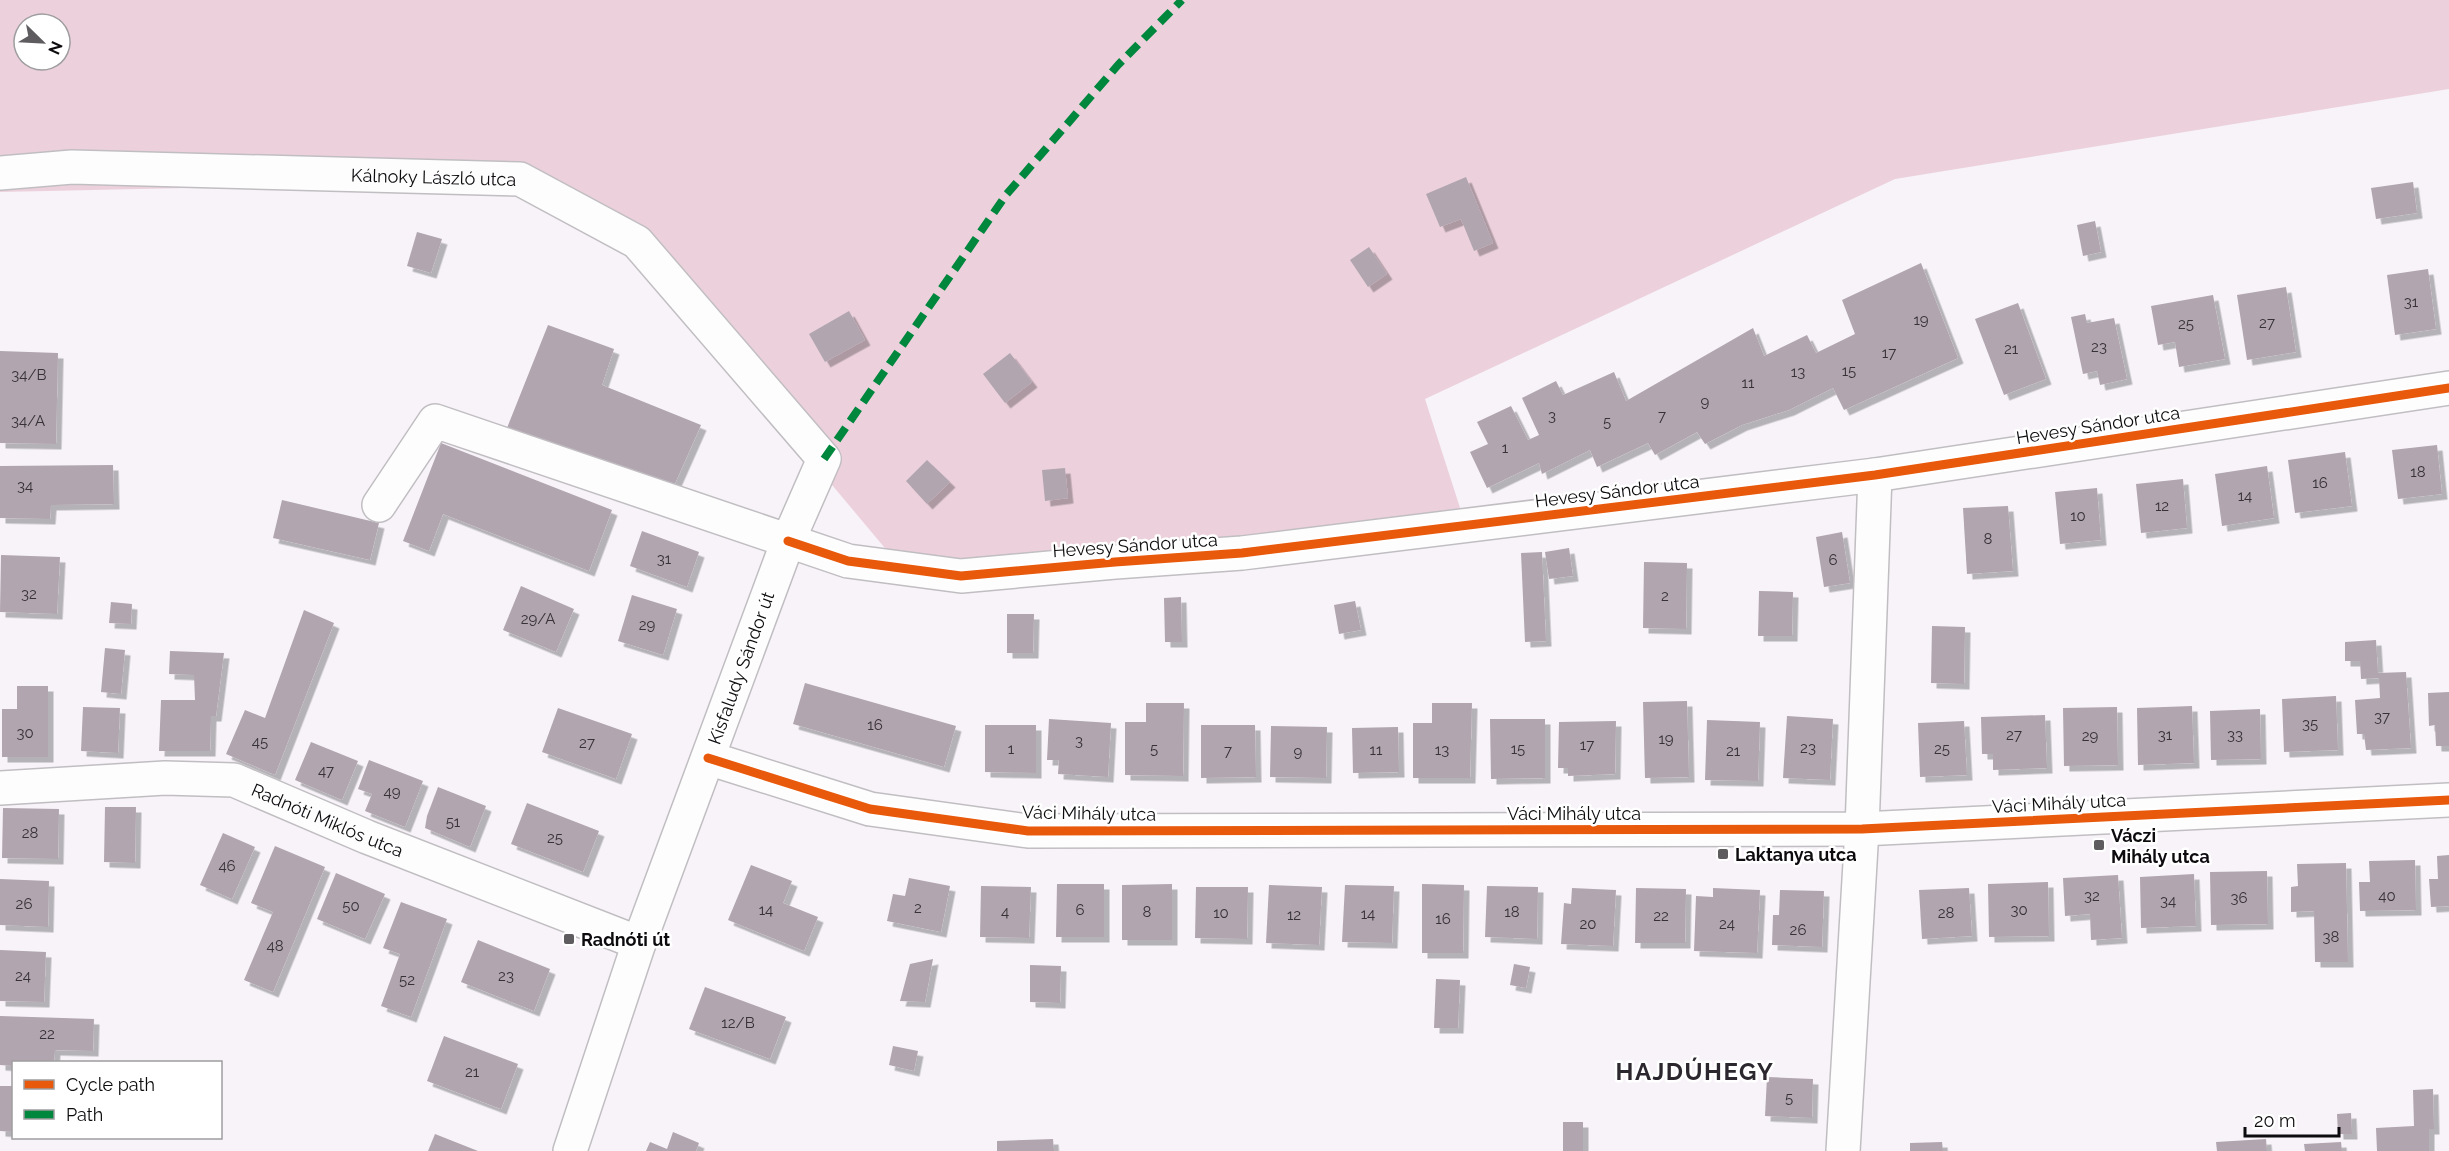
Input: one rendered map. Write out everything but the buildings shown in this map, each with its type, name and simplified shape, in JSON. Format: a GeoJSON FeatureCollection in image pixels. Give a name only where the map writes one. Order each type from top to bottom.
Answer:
{"type":"FeatureCollection","features":[{"type":"Feature","properties":{"kind":"street","name":"Kálnoky László utca"},"geometry":{"type":"LineString","coordinates":[[0,173],[72,167],[520,179],[637,242],[824,459]]}},
{"type":"Feature","properties":{"kind":"street","name":"Hevesy Sándor utca"},"geometry":{"type":"LineString","coordinates":[[379,505],[435,421],[848,561],[961,576],[1242,553],[1875,475],[2449,388]]}},
{"type":"Feature","properties":{"kind":"street","name":"Kisfaludy Sándor út"},"geometry":{"type":"LineString","coordinates":[[570,1151],[639,943],[788,541],[824,459]]}},
{"type":"Feature","properties":{"kind":"street"},"geometry":{"type":"LineString","coordinates":[[1843,1151],[1862,829],[1875,475]]}},
{"type":"Feature","properties":{"kind":"street","name":"Váci Mihály utca"},"geometry":{"type":"LineString","coordinates":[[708,758],[870,809],[1028,831],[1862,829],[2449,800]]}},
{"type":"Feature","properties":{"kind":"street","name":"Radnóti Miklós utca"},"geometry":{"type":"LineString","coordinates":[[0,788],[165,778],[234,780],[367,837],[639,943]]}},
{"type":"Feature","properties":{"kind":"shaded area"},"geometry":{"type":"Polygon","coordinates":[[[0,0],[2449,0],[2449,89],[1895,179],[1425,399],[1463,517],[905,572],[619,231],[513,181],[0,192],[0,0]]]}},
{"type":"Feature","properties":{"kind":"marked path"},"geometry":{"type":"LineString","coordinates":[[824,459],[1006,195],[1118,65],[1182,0]]}},
{"type":"Feature","properties":{"kind":"cycle path"},"geometry":{"type":"LineString","coordinates":[[788,541],[848,561],[961,576],[1242,553],[1875,475],[2449,388]]}},
{"type":"Feature","properties":{"kind":"cycle path"},"geometry":{"type":"LineString","coordinates":[[708,758],[870,809],[1028,831],[1862,829],[2449,800]]}},
{"type":"Feature","properties":{"kind":"place","name":"Váczi Mihály utca"},"geometry":{"type":"Point","coordinates":[2099,845]}},
{"type":"Feature","properties":{"kind":"place","name":"Laktanya utca"},"geometry":{"type":"Point","coordinates":[1723,854]}},
{"type":"Feature","properties":{"kind":"place","name":"Radnóti út"},"geometry":{"type":"Point","coordinates":[569,939]}},
{"type":"Feature","properties":{"kind":"district","name":"HAJDÚHEGY"},"geometry":{"type":"Point","coordinates":[1695,1071]}}]}
